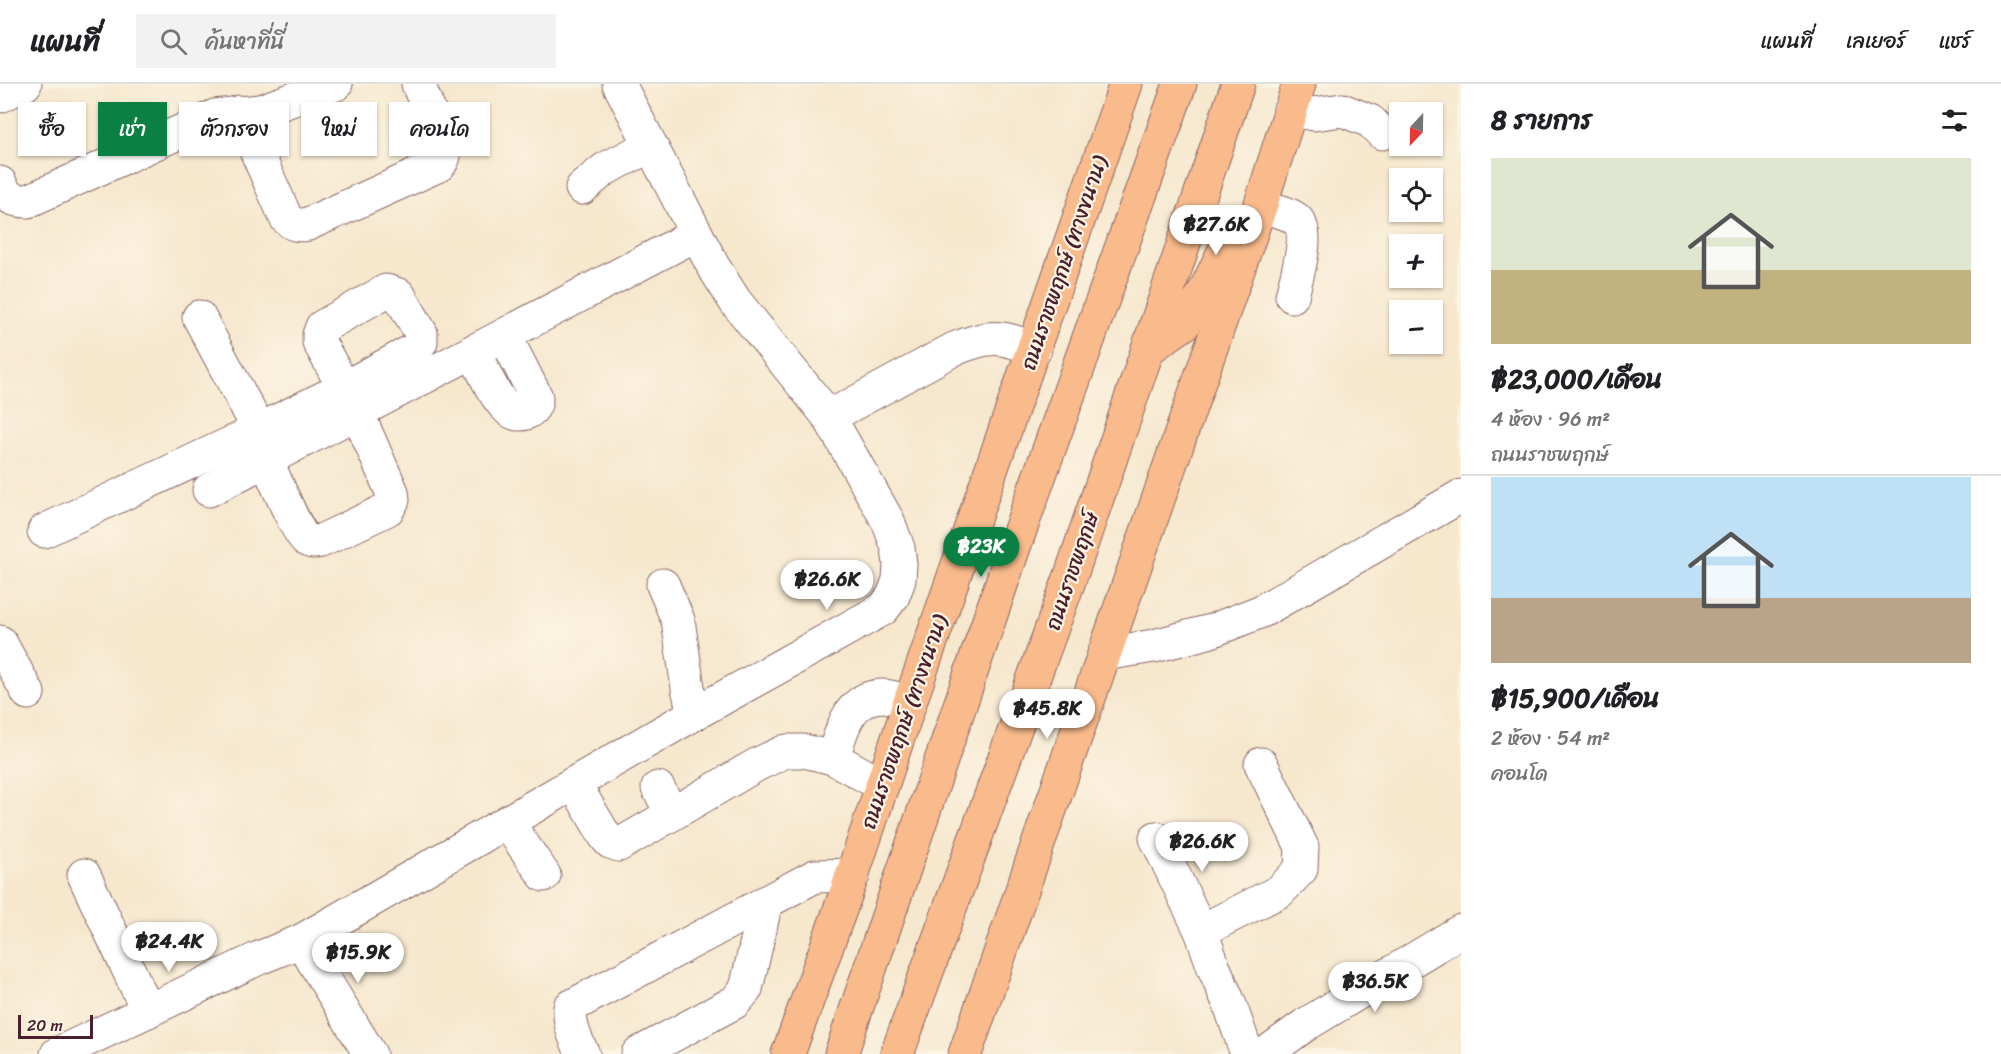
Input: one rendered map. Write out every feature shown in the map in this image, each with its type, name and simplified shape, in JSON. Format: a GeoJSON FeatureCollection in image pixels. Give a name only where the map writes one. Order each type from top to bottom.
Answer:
{"type":"FeatureCollection","features":[{"type":"Feature","properties":{"kind":"main road","name":"ถนนราชพฤกษ์ (ทางขนาน)"},"geometry":{"type":"LineString","coordinates":[[788,1054],[853,875],[910,702],[1126,84]]}},
{"type":"Feature","properties":{"kind":"main road"},"geometry":{"type":"LineString","coordinates":[[841,1054],[1014,547],[1180,84]]}},
{"type":"Feature","properties":{"kind":"main road","name":"ถนนราชพฤกษ์"},"geometry":{"type":"LineString","coordinates":[[897,1054],[1070,578],[1238,84]]}},
{"type":"Feature","properties":{"kind":"main road"},"geometry":{"type":"LineString","coordinates":[[965,1054],[1260,207],[1294,97]]}},
{"type":"Feature","properties":{"kind":"main road"},"geometry":{"type":"LineString","coordinates":[[1148,349],[1184,324],[1204,293],[1252,191],[1274,159]]}},
{"type":"Feature","properties":{"kind":"street"},"geometry":{"type":"LineString","coordinates":[[0,96],[25,84]]}},
{"type":"Feature","properties":{"kind":"street"},"geometry":{"type":"LineString","coordinates":[[266,156],[286,218],[292,224],[299,226],[439,165],[445,153],[443,145],[418,84]]}},
{"type":"Feature","properties":{"kind":"street"},"geometry":{"type":"LineString","coordinates":[[57,1054],[260,958],[301,941],[694,714],[883,609],[893,596],[899,580],[900,564],[898,548],[888,521],[829,417],[735,301],[695,235],[619,84]]}},
{"type":"Feature","properties":{"kind":"street"},"geometry":{"type":"LineString","coordinates":[[249,102],[332,85]]}},
{"type":"Feature","properties":{"kind":"street"},"geometry":{"type":"LineString","coordinates":[[1294,97],[1314,114],[1342,110],[1370,121],[1382,133]]}},
{"type":"Feature","properties":{"kind":"street"},"geometry":{"type":"LineString","coordinates":[[0,183],[5,195],[15,201],[28,201],[179,132]]}},
{"type":"Feature","properties":{"kind":"street"},"geometry":{"type":"LineString","coordinates":[[582,188],[605,169],[650,146]]}},
{"type":"Feature","properties":{"kind":"street"},"geometry":{"type":"LineString","coordinates":[[1260,207],[1285,213],[1302,227],[1304,239],[1292,296]]}},
{"type":"Feature","properties":{"kind":"street"},"geometry":{"type":"LineString","coordinates":[[44,531],[262,445],[350,400],[473,351],[695,235]]}},
{"type":"Feature","properties":{"kind":"street"},"geometry":{"type":"LineString","coordinates":[[198,317],[262,445],[305,539],[313,543],[388,509],[393,500],[392,492],[350,400]]}},
{"type":"Feature","properties":{"kind":"street"},"geometry":{"type":"LineString","coordinates":[[473,351],[500,401],[509,411],[517,415],[526,414],[533,409],[536,397],[505,336]]}},
{"type":"Feature","properties":{"kind":"street"},"geometry":{"type":"LineString","coordinates":[[829,417],[954,349],[975,341],[994,337],[1035,349]]}},
{"type":"Feature","properties":{"kind":"street"},"geometry":{"type":"LineString","coordinates":[[209,490],[262,445]]}},
{"type":"Feature","properties":{"kind":"street"},"geometry":{"type":"LineString","coordinates":[[1104,654],[1154,646],[1211,631],[1262,611],[1461,496]]}},
{"type":"Feature","properties":{"kind":"street"},"geometry":{"type":"LineString","coordinates":[[663,585],[678,620],[694,714]]}},
{"type":"Feature","properties":{"kind":"street"},"geometry":{"type":"LineString","coordinates":[[3,653],[28,693]]}},
{"type":"Feature","properties":{"kind":"street"},"geometry":{"type":"LineString","coordinates":[[833,758],[845,721],[855,706],[869,699],[883,696],[910,702]]}},
{"type":"Feature","properties":{"kind":"street"},"geometry":{"type":"LineString","coordinates":[[574,783],[605,836],[614,844],[619,844],[665,801],[786,751],[804,751],[833,758],[882,785]]}},
{"type":"Feature","properties":{"kind":"street"},"geometry":{"type":"LineString","coordinates":[[1201,931],[1280,891],[1301,869],[1302,847],[1261,764]]}},
{"type":"Feature","properties":{"kind":"street"},"geometry":{"type":"LineString","coordinates":[[507,822],[544,875]]}},
{"type":"Feature","properties":{"kind":"street"},"geometry":{"type":"LineString","coordinates":[[1156,838],[1201,931],[1247,1054]]}},
{"type":"Feature","properties":{"kind":"street"},"geometry":{"type":"LineString","coordinates":[[84,875],[148,1011]]}},
{"type":"Feature","properties":{"kind":"street"},"geometry":{"type":"LineString","coordinates":[[583,1054],[574,1035],[570,1007],[815,876],[853,875]]}},
{"type":"Feature","properties":{"kind":"street"},"geometry":{"type":"LineString","coordinates":[[638,1054],[735,1002],[746,989],[766,902]]}},
{"type":"Feature","properties":{"kind":"street"},"geometry":{"type":"LineString","coordinates":[[1264,1054],[1305,1025],[1461,931]]}},
{"type":"Feature","properties":{"kind":"street"},"geometry":{"type":"LineString","coordinates":[[301,941],[370,1054]]}}]}
